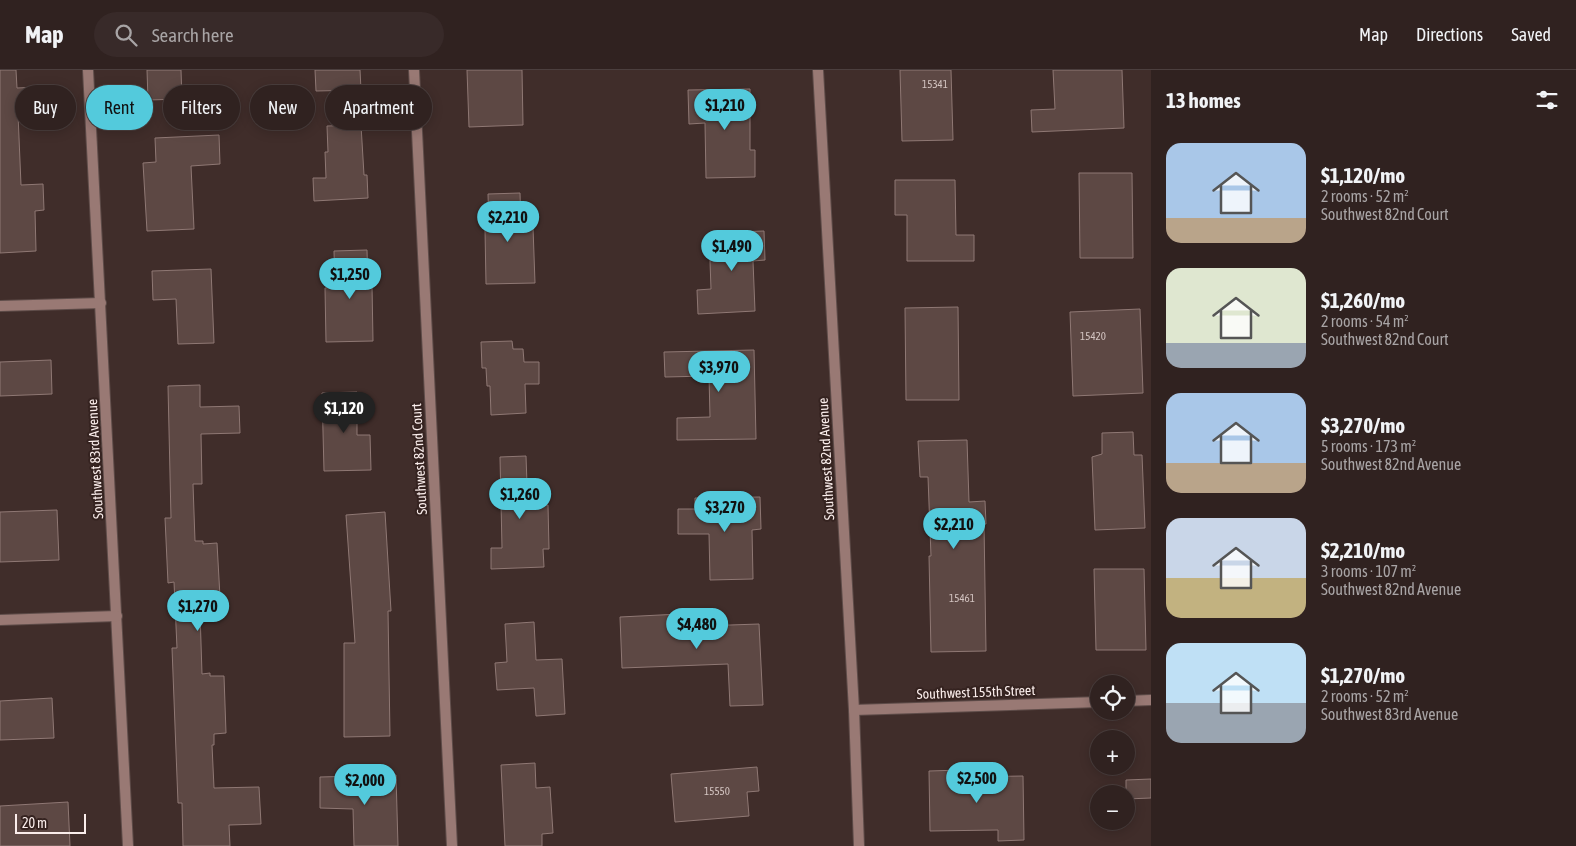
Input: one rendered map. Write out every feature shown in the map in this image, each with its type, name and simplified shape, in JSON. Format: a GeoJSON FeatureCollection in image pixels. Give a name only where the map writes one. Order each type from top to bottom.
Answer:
{"type":"FeatureCollection","features":[{"type":"Feature","properties":{"kind":"street","name":"Southwest 83rd Avenue"},"geometry":{"type":"LineString","coordinates":[[88,70],[128,846]]}},
{"type":"Feature","properties":{"kind":"street","name":"Southwest 82nd Court"},"geometry":{"type":"LineString","coordinates":[[414,70],[452,846]]}},
{"type":"Feature","properties":{"kind":"street","name":"Southwest 82nd Avenue"},"geometry":{"type":"LineString","coordinates":[[818,70],[854,710],[859,846]]}},
{"type":"Feature","properties":{"kind":"street"},"geometry":{"type":"LineString","coordinates":[[0,306],[101,302]]}},
{"type":"Feature","properties":{"kind":"street"},"geometry":{"type":"LineString","coordinates":[[0,620],[117,616]]}},
{"type":"Feature","properties":{"kind":"street"},"geometry":{"type":"LineString","coordinates":[[1135,701],[1151,700]]}},
{"type":"Feature","properties":{"kind":"street","name":"Southwest 155th Street"},"geometry":{"type":"LineString","coordinates":[[854,710],[1090,702]]}},
{"type":"Feature","properties":{"kind":"building"},"geometry":{"type":"Polygon","coordinates":[[[0,70],[16,70],[15,130],[19,130],[21,185],[43,184],[44,210],[35,211],[36,251],[0,253],[0,70]]]}},
{"type":"Feature","properties":{"kind":"building"},"geometry":{"type":"Polygon","coordinates":[[[147,70],[181,70],[182,85],[163,85],[163,100],[153,100],[153,85],[148,85],[147,70]]]}},
{"type":"Feature","properties":{"kind":"building"},"geometry":{"type":"Polygon","coordinates":[[[315,70],[360,70],[361,85],[325,85],[325,91],[316,91],[315,70]]]}},
{"type":"Feature","properties":{"kind":"building"},"geometry":{"type":"Polygon","coordinates":[[[467,70],[522,70],[523,125],[469,127],[467,70]]]}},
{"type":"Feature","properties":{"kind":"building"},"geometry":{"type":"Polygon","coordinates":[[[900,70],[951,70],[953,140],[902,141],[900,70]]]}},
{"type":"Feature","properties":{"kind":"building"},"geometry":{"type":"Polygon","coordinates":[[[1053,70],[1122,70],[1124,128],[1032,132],[1031,110],[1055,109],[1053,70]]]}},
{"type":"Feature","properties":{"kind":"building"},"geometry":{"type":"Polygon","coordinates":[[[750,89],[750,150],[755,150],[755,177],[706,178],[705,123],[689,124],[688,90],[750,89]]]}},
{"type":"Feature","properties":{"kind":"building"},"geometry":{"type":"Polygon","coordinates":[[[327,130],[361,130],[364,175],[367,175],[368,198],[314,201],[313,178],[326,178],[325,152],[328,152],[327,130]]]}},
{"type":"Feature","properties":{"kind":"building"},"geometry":{"type":"Polygon","coordinates":[[[219,135],[220,164],[191,166],[194,229],[147,231],[143,163],[156,162],[155,138],[219,135]]]}},
{"type":"Feature","properties":{"kind":"building"},"geometry":{"type":"Polygon","coordinates":[[[1079,173],[1132,173],[1133,258],[1080,258],[1079,173]]]}},
{"type":"Feature","properties":{"kind":"building"},"geometry":{"type":"Polygon","coordinates":[[[895,180],[955,180],[956,235],[974,235],[974,261],[907,261],[907,215],[895,215],[895,180]]]}},
{"type":"Feature","properties":{"kind":"building"},"geometry":{"type":"Polygon","coordinates":[[[520,193],[521,227],[533,227],[535,283],[486,284],[485,229],[489,229],[488,194],[520,193]]]}},
{"type":"Feature","properties":{"kind":"building"},"geometry":{"type":"Polygon","coordinates":[[[764,231],[765,260],[753,261],[755,311],[698,314],[697,290],[711,289],[709,233],[764,231]]]}},
{"type":"Feature","properties":{"kind":"building"},"geometry":{"type":"Polygon","coordinates":[[[367,250],[368,286],[372,286],[373,341],[326,342],[325,288],[335,287],[334,251],[367,250]]]}},
{"type":"Feature","properties":{"kind":"building"},"geometry":{"type":"Polygon","coordinates":[[[211,269],[214,343],[178,344],[176,299],[153,300],[152,271],[211,269]]]}},
{"type":"Feature","properties":{"kind":"building"},"geometry":{"type":"Polygon","coordinates":[[[958,307],[959,400],[906,400],[905,308],[958,307]]]}},
{"type":"Feature","properties":{"kind":"building"},"geometry":{"type":"Polygon","coordinates":[[[1140,309],[1143,393],[1073,396],[1070,312],[1140,309]]]}},
{"type":"Feature","properties":{"kind":"building"},"geometry":{"type":"Polygon","coordinates":[[[512,341],[513,349],[523,349],[524,362],[539,362],[539,384],[525,384],[526,413],[491,415],[490,386],[487,386],[486,368],[482,368],[481,342],[512,341]]]}},
{"type":"Feature","properties":{"kind":"building"},"geometry":{"type":"Polygon","coordinates":[[[754,350],[756,439],[677,440],[677,418],[710,417],[709,376],[665,377],[664,352],[754,350]]]}},
{"type":"Feature","properties":{"kind":"building"},"geometry":{"type":"Polygon","coordinates":[[[51,360],[52,394],[0,396],[0,362],[51,360]]]}},
{"type":"Feature","properties":{"kind":"building"},"geometry":{"type":"Polygon","coordinates":[[[200,385],[200,407],[239,406],[240,433],[201,434],[202,484],[193,484],[195,541],[203,541],[203,544],[217,543],[220,597],[206,598],[207,612],[200,612],[202,674],[210,673],[210,676],[224,676],[226,733],[214,734],[214,745],[212,745],[214,788],[259,787],[261,824],[229,825],[230,846],[183,846],[182,803],[178,803],[172,648],[177,648],[174,582],[168,583],[165,518],[171,518],[168,386],[200,385]]]}},
{"type":"Feature","properties":{"kind":"building"},"geometry":{"type":"Polygon","coordinates":[[[357,392],[357,435],[370,435],[371,470],[324,471],[322,393],[357,392]]]}},
{"type":"Feature","properties":{"kind":"building"},"geometry":{"type":"Polygon","coordinates":[[[1133,432],[1134,455],[1142,455],[1145,528],[1095,530],[1092,457],[1102,454],[1102,433],[1133,432]]]}},
{"type":"Feature","properties":{"kind":"building"},"geometry":{"type":"Polygon","coordinates":[[[967,440],[969,502],[985,501],[986,651],[931,652],[929,556],[931,556],[928,477],[920,477],[918,441],[967,440]]]}},
{"type":"Feature","properties":{"kind":"building"},"geometry":{"type":"Polygon","coordinates":[[[526,456],[527,484],[533,483],[534,505],[548,505],[549,549],[543,549],[544,567],[491,569],[491,548],[502,548],[500,457],[526,456]]]}},
{"type":"Feature","properties":{"kind":"building"},"geometry":{"type":"Polygon","coordinates":[[[760,497],[761,529],[752,530],[753,579],[710,580],[709,534],[678,534],[678,509],[695,509],[695,498],[760,497]]]}},
{"type":"Feature","properties":{"kind":"building"},"geometry":{"type":"Polygon","coordinates":[[[57,510],[59,560],[0,562],[0,512],[57,510]]]}},
{"type":"Feature","properties":{"kind":"building"},"geometry":{"type":"Polygon","coordinates":[[[385,512],[391,611],[388,611],[390,736],[344,737],[344,643],[355,643],[346,515],[385,512]]]}},
{"type":"Feature","properties":{"kind":"building"},"geometry":{"type":"Polygon","coordinates":[[[1094,569],[1144,569],[1146,650],[1096,650],[1094,569]]]}},
{"type":"Feature","properties":{"kind":"building"},"geometry":{"type":"Polygon","coordinates":[[[700,613],[701,626],[759,624],[763,705],[730,706],[728,664],[622,668],[620,617],[700,613]]]}},
{"type":"Feature","properties":{"kind":"building"},"geometry":{"type":"Polygon","coordinates":[[[534,622],[536,660],[562,659],[565,714],[536,716],[534,688],[497,690],[495,663],[507,662],[505,624],[534,622]]]}},
{"type":"Feature","properties":{"kind":"building"},"geometry":{"type":"Polygon","coordinates":[[[52,698],[54,738],[0,740],[0,701],[52,698]]]}},
{"type":"Feature","properties":{"kind":"building"},"geometry":{"type":"Polygon","coordinates":[[[535,763],[536,788],[550,787],[553,833],[542,834],[542,846],[505,846],[501,765],[535,763]]]}},
{"type":"Feature","properties":{"kind":"building"},"geometry":{"type":"Polygon","coordinates":[[[757,767],[759,791],[747,792],[749,816],[675,822],[671,774],[757,767]]]}},
{"type":"Feature","properties":{"kind":"building"},"geometry":{"type":"Polygon","coordinates":[[[962,770],[962,777],[1023,776],[1024,840],[998,841],[998,830],[930,831],[929,771],[962,770]]]}},
{"type":"Feature","properties":{"kind":"building"},"geometry":{"type":"Polygon","coordinates":[[[396,775],[398,846],[354,846],[353,809],[320,808],[320,777],[396,775]]]}},
{"type":"Feature","properties":{"kind":"building"},"geometry":{"type":"Polygon","coordinates":[[[1151,779],[1151,798],[1135,799],[1135,785],[1126,785],[1126,780],[1151,779]]]}},
{"type":"Feature","properties":{"kind":"building"},"geometry":{"type":"Polygon","coordinates":[[[68,802],[70,846],[0,846],[0,806],[68,802]]]}}]}
